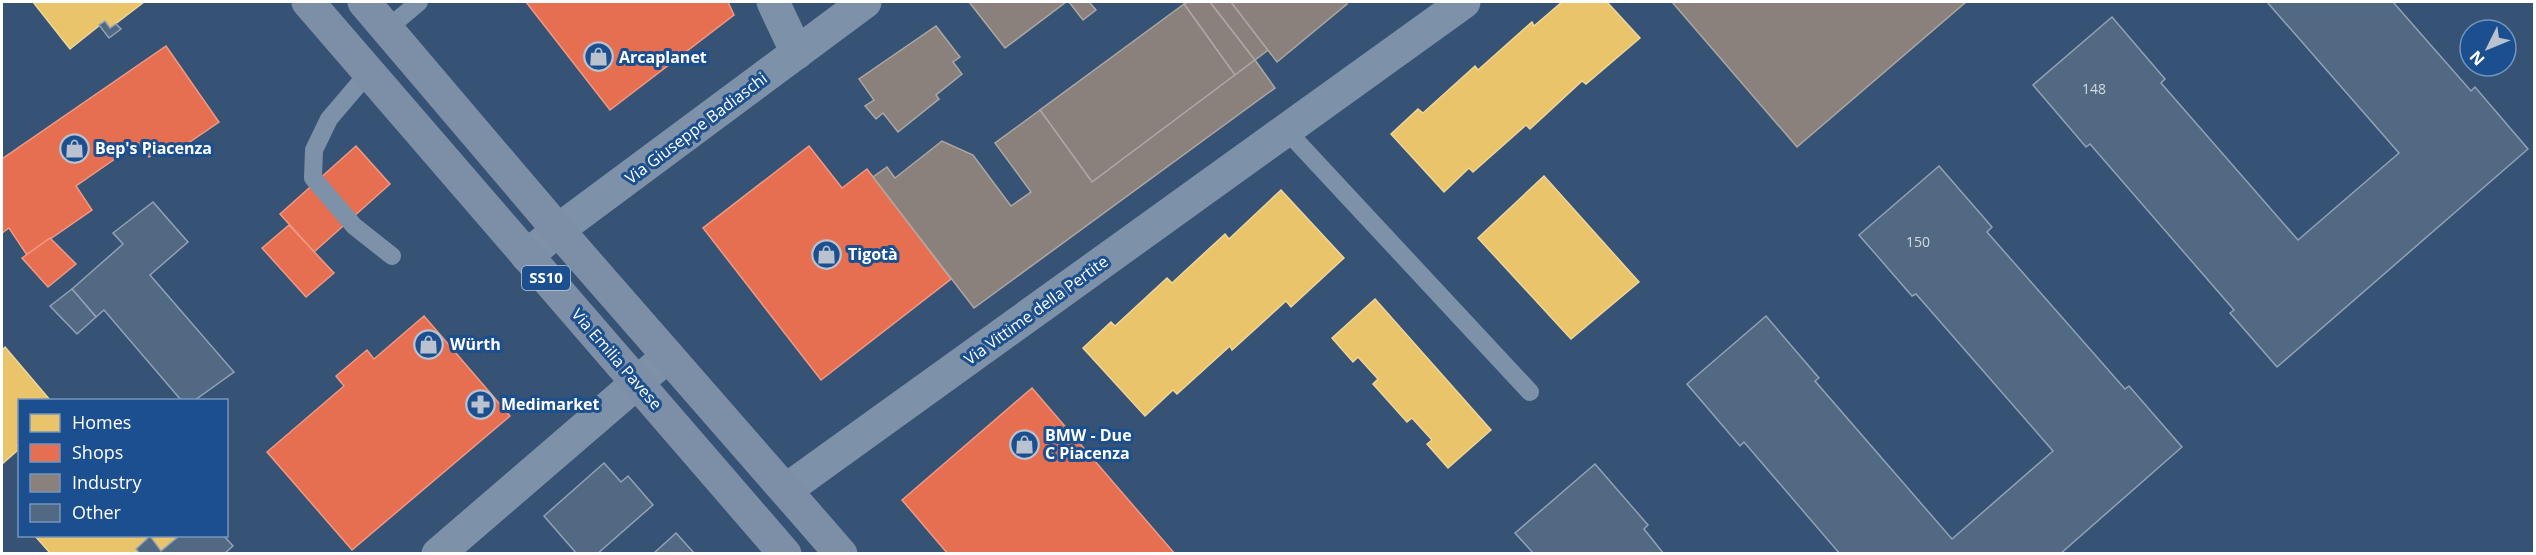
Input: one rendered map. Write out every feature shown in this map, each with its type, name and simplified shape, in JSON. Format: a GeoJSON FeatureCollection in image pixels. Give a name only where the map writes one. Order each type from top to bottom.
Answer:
{"type":"FeatureCollection","features":[{"type":"Feature","properties":{"kind":"main road","name":"Via Emilia Pavese"},"geometry":{"type":"LineString","coordinates":[[308,2],[785,554]]}},
{"type":"Feature","properties":{"kind":"main road","name":"SS10"},"geometry":{"type":"LineString","coordinates":[[363,2],[558,230],[841,554]]}},
{"type":"Feature","properties":{"kind":"street"},"geometry":{"type":"LineString","coordinates":[[773,2],[797,52]]}},
{"type":"Feature","properties":{"kind":"street","name":"Via Giuseppe Badiaschi"},"geometry":{"type":"LineString","coordinates":[[528,256],[558,230],[865,2]]}},
{"type":"Feature","properties":{"kind":"street","name":"Via Vittime della Pertite"},"geometry":{"type":"LineString","coordinates":[[786,490],[1464,2]]}},
{"type":"Feature","properties":{"kind":"street"},"geometry":{"type":"LineString","coordinates":[[438,554],[668,356]]}},
{"type":"Feature","properties":{"kind":"lane"},"geometry":{"type":"LineString","coordinates":[[387,29],[419,2]]}},
{"type":"Feature","properties":{"kind":"lane"},"geometry":{"type":"LineString","coordinates":[[369,72],[329,119],[314,150],[313,178],[354,226],[392,256]]}},
{"type":"Feature","properties":{"kind":"lane"},"geometry":{"type":"LineString","coordinates":[[1286,130],[1530,392]]}},
{"type":"Feature","properties":{"kind":"building: Homes"},"geometry":{"type":"Polygon","coordinates":[[[33,2],[144,2],[110,28],[105,21],[70,49],[33,2]]]}},
{"type":"Feature","properties":{"kind":"building: Homes"},"geometry":{"type":"Polygon","coordinates":[[[1562,2],[1607,2],[1640,38],[1586,84],[1582,81],[1530,129],[1526,125],[1473,172],[1469,168],[1444,192],[1391,134],[1418,109],[1423,113],[1475,66],[1478,70],[1532,22],[1534,26],[1562,2]]]}},
{"type":"Feature","properties":{"kind":"building: Homes"},"geometry":{"type":"Polygon","coordinates":[[[1544,176],[1639,282],[1571,339],[1478,238],[1544,176]]]}},
{"type":"Feature","properties":{"kind":"building: Homes"},"geometry":{"type":"Polygon","coordinates":[[[1281,190],[1344,258],[1291,307],[1286,301],[1232,350],[1230,346],[1177,394],[1173,390],[1145,416],[1083,348],[1111,322],[1115,326],[1167,278],[1172,283],[1225,234],[1229,239],[1281,190]]]}},
{"type":"Feature","properties":{"kind":"building: Homes"},"geometry":{"type":"Polygon","coordinates":[[[1375,299],[1491,430],[1448,468],[1427,444],[1432,440],[1412,418],[1407,422],[1373,384],[1378,379],[1358,357],[1353,362],[1332,338],[1375,299]]]}},
{"type":"Feature","properties":{"kind":"building: Homes"},"geometry":{"type":"Polygon","coordinates":[[[5,347],[49,399],[18,399],[18,450],[2,464],[2,350],[5,347]]]}},
{"type":"Feature","properties":{"kind":"building: Homes"},"geometry":{"type":"Polygon","coordinates":[[[36,537],[149,537],[136,549],[140,554],[51,554],[36,537]]]}},
{"type":"Feature","properties":{"kind":"building: Homes"},"geometry":{"type":"Polygon","coordinates":[[[151,537],[178,537],[161,551],[151,537]]]}},
{"type":"Feature","properties":{"kind":"building: Shops"},"geometry":{"type":"Polygon","coordinates":[[[526,2],[728,2],[734,15],[610,110],[526,2]]]}},
{"type":"Feature","properties":{"kind":"building: Shops","name":"Bep's Piacenza"},"geometry":{"type":"Polygon","coordinates":[[[166,46],[219,122],[175,152],[169,144],[149,157],[138,143],[76,186],[92,210],[27,255],[9,228],[2,233],[2,159],[166,46]]]}},
{"type":"Feature","properties":{"kind":"building: Shops"},"geometry":{"type":"Polygon","coordinates":[[[356,146],[390,184],[314,252],[280,214],[356,146]]]}},
{"type":"Feature","properties":{"kind":"building: Shops","name":"Tigotà"},"geometry":{"type":"Polygon","coordinates":[[[809,146],[842,188],[867,169],[951,279],[821,380],[703,228],[809,146]]]}},
{"type":"Feature","properties":{"kind":"building: Shops"},"geometry":{"type":"Polygon","coordinates":[[[289,225],[334,273],[306,297],[262,248],[289,225]]]}},
{"type":"Feature","properties":{"kind":"building: Shops"},"geometry":{"type":"Polygon","coordinates":[[[50,238],[76,264],[48,287],[22,258],[50,238]]]}},
{"type":"Feature","properties":{"kind":"building: Shops"},"geometry":{"type":"Polygon","coordinates":[[[424,316],[510,416],[352,550],[267,452],[344,386],[336,376],[367,350],[374,359],[424,316]]]}},
{"type":"Feature","properties":{"kind":"building: Shops","name":"BMW - Due C Piacenza"},"geometry":{"type":"Polygon","coordinates":[[[1032,388],[1175,554],[948,554],[902,500],[1032,388]]]}},
{"type":"Feature","properties":{"kind":"building: Industry"},"geometry":{"type":"Polygon","coordinates":[[[969,2],[1066,2],[1005,48],[969,2]]]}},
{"type":"Feature","properties":{"kind":"building: Industry"},"geometry":{"type":"Polygon","coordinates":[[[1069,2],[1089,2],[1096,10],[1083,20],[1069,2]]]}},
{"type":"Feature","properties":{"kind":"building: Industry"},"geometry":{"type":"Polygon","coordinates":[[[1210,2],[1255,60],[1235,75],[1184,4],[1210,2]]]}},
{"type":"Feature","properties":{"kind":"building: Industry"},"geometry":{"type":"Polygon","coordinates":[[[1210,2],[1231,2],[1268,50],[1255,60],[1210,2]]]}},
{"type":"Feature","properties":{"kind":"building: Industry"},"geometry":{"type":"Polygon","coordinates":[[[1231,2],[1346,2],[1347,4],[1277,62],[1231,2]]]}},
{"type":"Feature","properties":{"kind":"building: Industry"},"geometry":{"type":"Polygon","coordinates":[[[1672,2],[1966,2],[1797,147],[1672,2]]]}},
{"type":"Feature","properties":{"kind":"building: Industry"},"geometry":{"type":"Polygon","coordinates":[[[1184,4],[1235,75],[1092,182],[1040,110],[1184,4]]]}},
{"type":"Feature","properties":{"kind":"building: Industry"},"geometry":{"type":"Polygon","coordinates":[[[936,26],[960,57],[953,62],[962,74],[936,95],[939,99],[898,132],[883,113],[876,119],[865,106],[874,100],[859,79],[936,26]]]}},
{"type":"Feature","properties":{"kind":"building: Industry"},"geometry":{"type":"Polygon","coordinates":[[[1255,60],[1275,88],[974,308],[873,177],[887,167],[895,178],[942,141],[973,155],[1011,206],[1031,192],[995,143],[1040,110],[1092,182],[1255,60]]]}},
{"type":"Feature","properties":{"kind":"building: Other"},"geometry":{"type":"Polygon","coordinates":[[[2267,2],[2393,2],[2458,78],[2471,91],[2475,87],[2528,149],[2277,367],[2230,313],[2234,310],[2090,144],[2086,147],[2033,85],[2112,17],[2165,79],[2161,83],[2298,240],[2399,153],[2267,2]]]}},
{"type":"Feature","properties":{"kind":"building: Other"},"geometry":{"type":"Polygon","coordinates":[[[105,21],[110,28],[116,24],[121,29],[109,38],[99,25],[105,21]]]}},
{"type":"Feature","properties":{"kind":"building: Other"},"geometry":{"type":"Polygon","coordinates":[[[1939,166],[1992,227],[1987,232],[2125,389],[2129,386],[2182,447],[2060,554],[1840,554],[1744,442],[1740,446],[1687,384],[1766,316],[1819,378],[1815,381],[1952,539],[2053,451],[1916,294],[1912,296],[1859,235],[1939,166]]]}},
{"type":"Feature","properties":{"kind":"building: Other"},"geometry":{"type":"Polygon","coordinates":[[[153,202],[188,242],[150,275],[234,372],[196,399],[180,399],[104,310],[96,317],[72,289],[123,244],[113,233],[153,202]]]}},
{"type":"Feature","properties":{"kind":"building: Other"},"geometry":{"type":"Polygon","coordinates":[[[72,289],[96,317],[77,334],[50,306],[72,289]]]}},
{"type":"Feature","properties":{"kind":"building: Other"},"geometry":{"type":"Polygon","coordinates":[[[604,463],[621,482],[628,476],[653,505],[597,554],[577,554],[544,516],[604,463]]]}},
{"type":"Feature","properties":{"kind":"building: Other"},"geometry":{"type":"Polygon","coordinates":[[[1595,464],[1648,525],[1644,529],[1664,554],[1534,554],[1515,533],[1595,464]]]}},
{"type":"Feature","properties":{"kind":"building: Other"},"geometry":{"type":"Polygon","coordinates":[[[676,533],[695,554],[653,554],[676,533]]]}},
{"type":"Feature","properties":{"kind":"building: Other"},"geometry":{"type":"Polygon","coordinates":[[[149,537],[161,551],[178,537],[225,537],[233,546],[224,554],[140,554],[136,549],[149,537]]]}},
{"type":"Feature","properties":{"kind":"place","name":"Arcaplanet"},"geometry":{"type":"Point","coordinates":[598,57]}},
{"type":"Feature","properties":{"kind":"place","name":"Bep's Piacenza"},"geometry":{"type":"Point","coordinates":[74,148]}},
{"type":"Feature","properties":{"kind":"place","name":"Tigotà"},"geometry":{"type":"Point","coordinates":[827,254]}},
{"type":"Feature","properties":{"kind":"place","name":"Würth"},"geometry":{"type":"Point","coordinates":[429,344]}},
{"type":"Feature","properties":{"kind":"place","name":"Medimarket"},"geometry":{"type":"Point","coordinates":[480,404]}},
{"type":"Feature","properties":{"kind":"place","name":"BMW - Due C Piacenza"},"geometry":{"type":"Point","coordinates":[1024,444]}}]}
